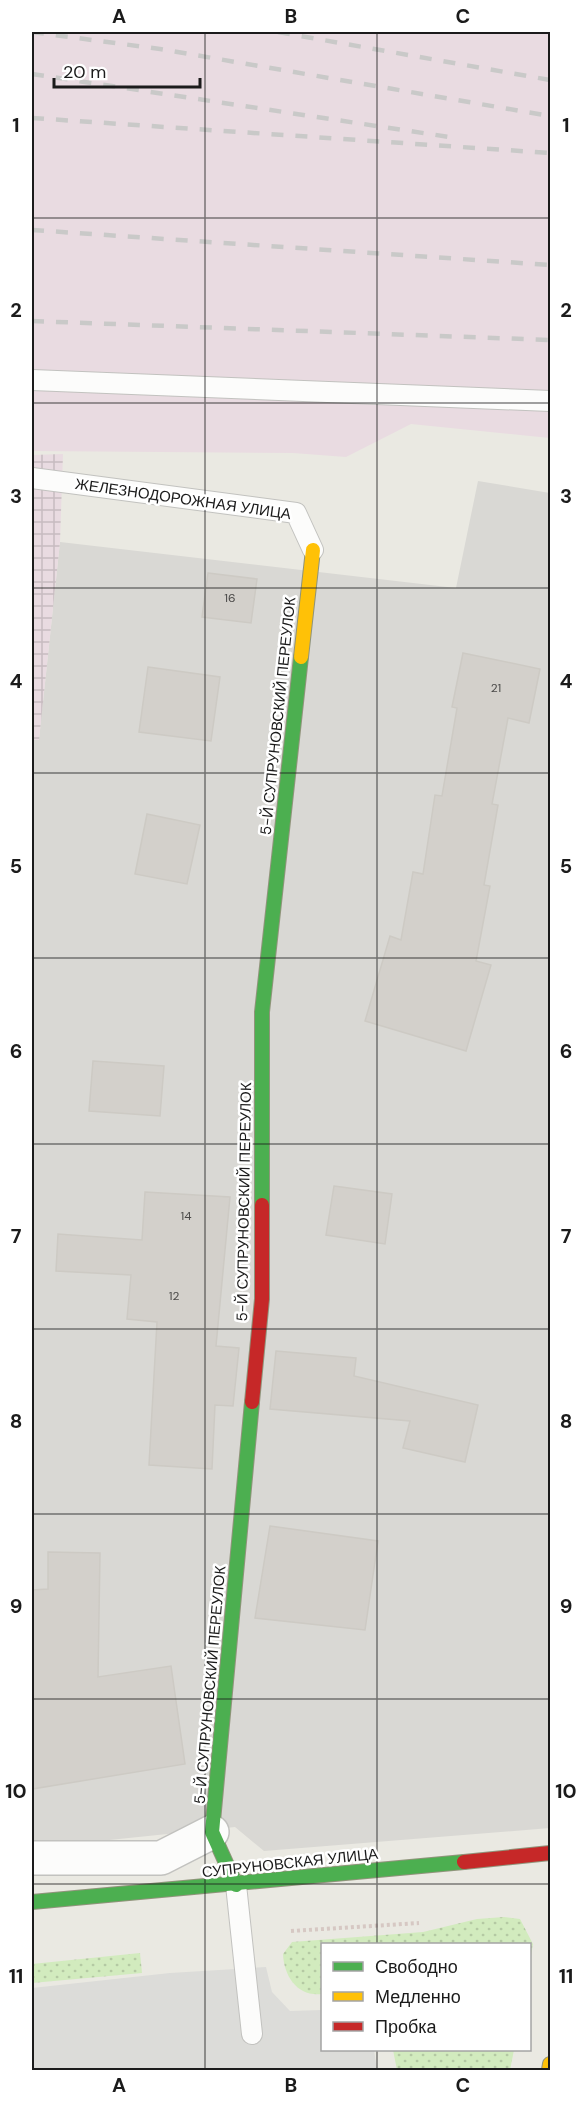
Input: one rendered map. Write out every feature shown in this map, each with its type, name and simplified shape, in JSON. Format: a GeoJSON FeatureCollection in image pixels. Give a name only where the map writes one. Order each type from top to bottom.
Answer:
{"type":"FeatureCollection","features":[{"type":"Feature","properties":{"kind":"street","name":"5-Й СУПРУНОВСКИЙ ПЕРЕУЛОК"},"geometry":{"type":"LineString","coordinates":[[236,1885],[213,1832],[262,1299],[262,1012],[313,550]]}},
{"type":"Feature","properties":{"kind":"street"},"geometry":{"type":"LineString","coordinates":[[32,1858],[161,1858],[213,1832]]}},
{"type":"Feature","properties":{"kind":"street","name":"СУПРУНОВСКАЯ УЛИЦА"},"geometry":{"type":"LineString","coordinates":[[32,1902],[236,1885],[550,1853]]}},
{"type":"Feature","properties":{"kind":"street"},"geometry":{"type":"LineString","coordinates":[[549,2070],[550,2064]]}},
{"type":"Feature","properties":{"kind":"lane"},"geometry":{"type":"LineString","coordinates":[[32,380],[550,401]]}},
{"type":"Feature","properties":{"kind":"lane","name":"ЖЕЛЕЗНОДОРОЖНАЯ УЛИЦА"},"geometry":{"type":"LineString","coordinates":[[32,477],[296,513],[313,550]]}},
{"type":"Feature","properties":{"kind":"lane"},"geometry":{"type":"LineString","coordinates":[[236,1885],[252,2034]]}},
{"type":"Feature","properties":{"kind":"path"},"geometry":{"type":"LineString","coordinates":[[291,1931],[419,1923]]}},
{"type":"Feature","properties":{"kind":"shaded area"},"geometry":{"type":"Polygon","coordinates":[[[32,32],[550,32],[550,438],[411,424],[346,457],[293,453],[32,451],[32,32]]]}},
{"type":"Feature","properties":{"kind":"shaded area"},"geometry":{"type":"Polygon","coordinates":[[[63,454],[60,542],[39,740],[32,740],[32,455],[63,454]]]}},
{"type":"Feature","properties":{"kind":"shaded area"},"geometry":{"type":"Polygon","coordinates":[[[478,481],[550,493],[550,1828],[264,1851],[235,1827],[32,1848],[32,740],[39,739],[60,542],[456,588],[478,481]]]}},
{"type":"Feature","properties":{"kind":"shaded area"},"geometry":{"type":"Polygon","coordinates":[[[266,1967],[272,1992],[290,2011],[321,2010],[321,2051],[374,2051],[377,2070],[32,2070],[32,1988],[170,1973],[266,1967]]]}},
{"type":"Feature","properties":{"kind":"green space"},"geometry":{"type":"Polygon","coordinates":[[[504,1917],[520,1919],[533,1944],[531,1956],[531,1943],[321,1943],[321,1994],[299,1989],[289,1978],[284,1962],[283,1954],[292,1942],[423,1932],[477,1919],[504,1917]]]}},
{"type":"Feature","properties":{"kind":"green space"},"geometry":{"type":"Polygon","coordinates":[[[140,1953],[142,1973],[32,1983],[32,1964],[140,1953]]]}},
{"type":"Feature","properties":{"kind":"green space"},"geometry":{"type":"Polygon","coordinates":[[[393,2051],[514,2051],[510,2070],[397,2070],[393,2051]]]}},
{"type":"Feature","properties":{"kind":"building"},"geometry":{"type":"Polygon","coordinates":[[[208,573],[257,579],[251,623],[202,617],[208,573]]]}},
{"type":"Feature","properties":{"kind":"building"},"geometry":{"type":"Polygon","coordinates":[[[463,653],[540,669],[529,723],[508,718],[492,804],[498,805],[484,885],[490,886],[476,961],[491,965],[466,1051],[365,1021],[390,936],[401,940],[413,872],[423,874],[435,795],[442,796],[457,708],[452,707],[463,653]]]}},
{"type":"Feature","properties":{"kind":"building"},"geometry":{"type":"Polygon","coordinates":[[[148,667],[220,677],[211,741],[139,732],[148,667]]]}},
{"type":"Feature","properties":{"kind":"building"},"geometry":{"type":"Polygon","coordinates":[[[147,814],[200,825],[187,884],[135,874],[147,814]]]}},
{"type":"Feature","properties":{"kind":"building"},"geometry":{"type":"Polygon","coordinates":[[[93,1061],[164,1066],[160,1116],[89,1111],[93,1061]]]}},
{"type":"Feature","properties":{"kind":"building"},"geometry":{"type":"Polygon","coordinates":[[[334,1186],[392,1194],[385,1244],[326,1235],[334,1186]]]}},
{"type":"Feature","properties":{"kind":"building"},"geometry":{"type":"Polygon","coordinates":[[[145,1192],[230,1197],[216,1346],[239,1348],[233,1406],[215,1405],[212,1469],[149,1465],[157,1322],[127,1319],[131,1275],[56,1271],[58,1234],[142,1240],[145,1192]]]}},
{"type":"Feature","properties":{"kind":"building"},"geometry":{"type":"Polygon","coordinates":[[[276,1351],[356,1358],[354,1376],[478,1405],[465,1462],[403,1448],[410,1421],[270,1409],[276,1351]]]}},
{"type":"Feature","properties":{"kind":"building"},"geometry":{"type":"Polygon","coordinates":[[[270,1526],[378,1541],[365,1630],[255,1618],[270,1526]]]}},
{"type":"Feature","properties":{"kind":"building"},"geometry":{"type":"Polygon","coordinates":[[[48,1552],[100,1553],[98,1677],[171,1666],[185,1764],[32,1789],[32,1590],[48,1589],[48,1552]]]}},
{"type":"Feature","properties":{"kind":"railway"},"geometry":{"type":"LineString","coordinates":[[32,32],[160,49],[550,116]]}},
{"type":"Feature","properties":{"kind":"railway"},"geometry":{"type":"LineString","coordinates":[[278,32],[550,80]]}},
{"type":"Feature","properties":{"kind":"railway"},"geometry":{"type":"LineString","coordinates":[[32,74],[456,138]]}},
{"type":"Feature","properties":{"kind":"railway"},"geometry":{"type":"LineString","coordinates":[[32,118],[550,153]]}},
{"type":"Feature","properties":{"kind":"railway"},"geometry":{"type":"LineString","coordinates":[[32,230],[550,265]]}},
{"type":"Feature","properties":{"kind":"railway"},"geometry":{"type":"LineString","coordinates":[[32,321],[550,340]]}},
{"type":"Feature","properties":{"kind":"traffic: fast"},"geometry":{"type":"LineString","coordinates":[[262,1205],[262,1012],[301,657]]}},
{"type":"Feature","properties":{"kind":"traffic: fast"},"geometry":{"type":"LineString","coordinates":[[236,1885],[212,1832],[252,1402]]}},
{"type":"Feature","properties":{"kind":"traffic: fast"},"geometry":{"type":"LineString","coordinates":[[32,1902],[464,1862]]}},
{"type":"Feature","properties":{"kind":"traffic: slow"},"geometry":{"type":"LineString","coordinates":[[301,657],[313,550]]}},
{"type":"Feature","properties":{"kind":"traffic: slow"},"geometry":{"type":"LineString","coordinates":[[549,2070],[550,2064]]}},
{"type":"Feature","properties":{"kind":"traffic: jam"},"geometry":{"type":"LineString","coordinates":[[252,1402],[262,1299],[262,1205]]}},
{"type":"Feature","properties":{"kind":"traffic: jam"},"geometry":{"type":"LineString","coordinates":[[464,1862],[550,1853]]}}]}
